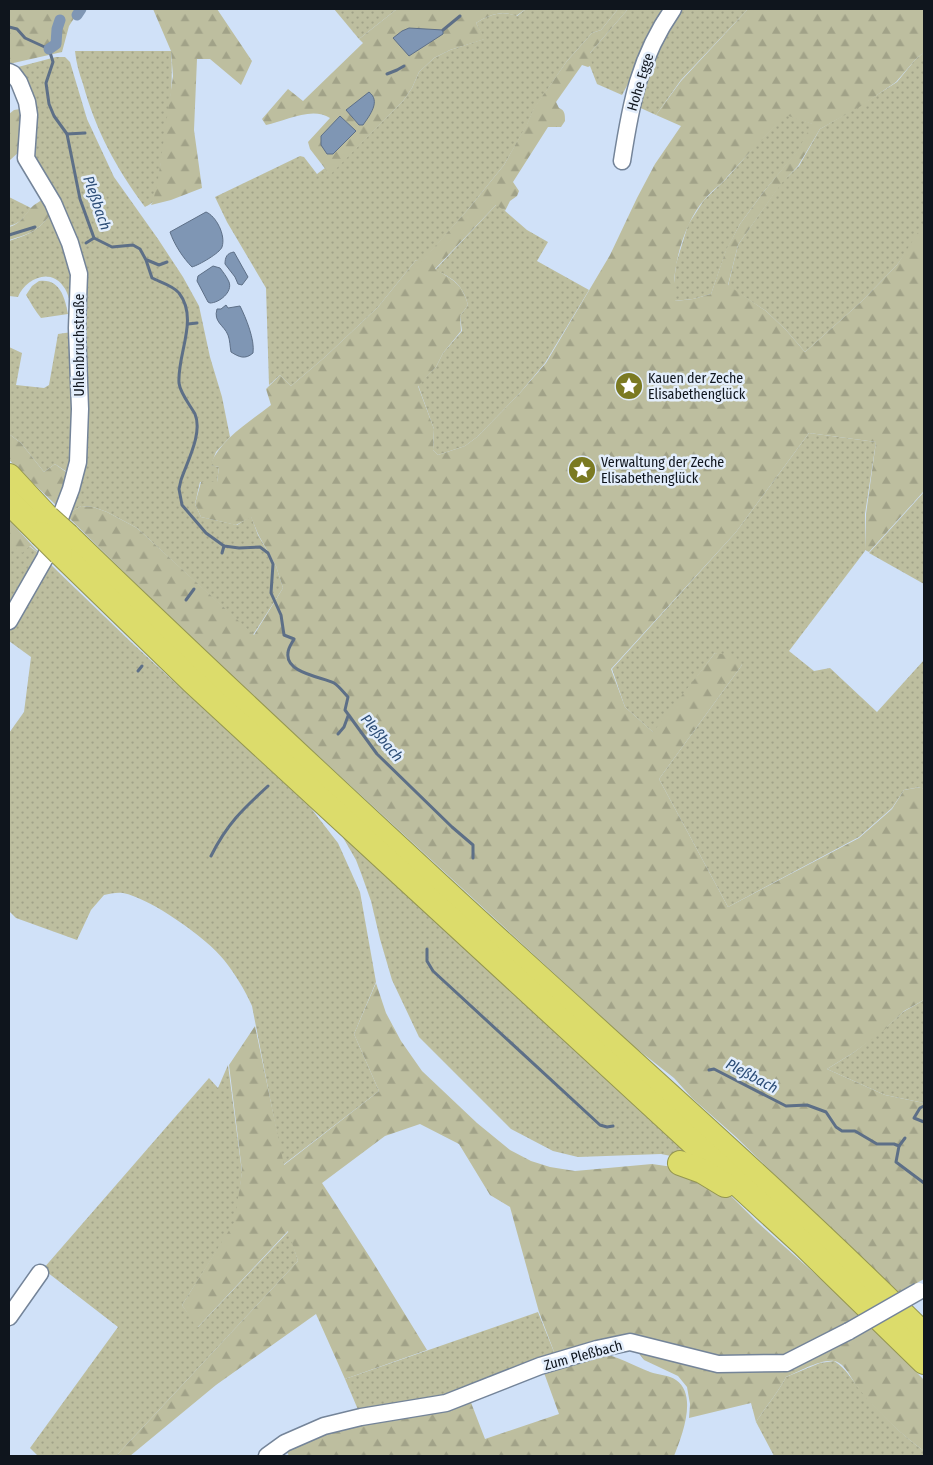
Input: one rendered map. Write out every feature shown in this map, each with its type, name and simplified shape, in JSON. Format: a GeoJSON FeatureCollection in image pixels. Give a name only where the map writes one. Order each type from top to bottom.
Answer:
{"type":"FeatureCollection","features":[{"type":"Feature","properties":{"kind":"highway"},"geometry":{"type":"LineString","coordinates":[[9,476],[45,526],[192,681],[803,1244],[924,1362]]}},
{"type":"Feature","properties":{"kind":"highway"},"geometry":{"type":"LineString","coordinates":[[9,502],[45,526]]}},
{"type":"Feature","properties":{"kind":"highway"},"geometry":{"type":"LineString","coordinates":[[64,545],[216,677],[458,903],[742,1162],[924,1335]]}},
{"type":"Feature","properties":{"kind":"highway"},"geometry":{"type":"LineString","coordinates":[[282,764],[334,832]]}},
{"type":"Feature","properties":{"kind":"highway"},"geometry":{"type":"LineString","coordinates":[[680,1164],[702,1171],[720,1181],[803,1244]]}},
{"type":"Feature","properties":{"kind":"street","name":"Hohe Egge"},"geometry":{"type":"LineString","coordinates":[[622,161],[631,108],[644,60],[654,38],[673,9]]}},
{"type":"Feature","properties":{"kind":"street","name":"Uhlenbruchstraße"},"geometry":{"type":"LineString","coordinates":[[9,72],[19,82],[27,102],[29,115],[26,158],[53,203],[70,243],[79,274],[80,287],[77,328],[79,446],[76,476],[45,558],[9,621]]}},
{"type":"Feature","properties":{"kind":"street"},"geometry":{"type":"LineString","coordinates":[[9,1317],[40,1273]]}},
{"type":"Feature","properties":{"kind":"street","name":"Zum Pleßbach"},"geometry":{"type":"LineString","coordinates":[[267,1456],[285,1443],[343,1420],[446,1403],[540,1366],[597,1349],[630,1342],[718,1364],[786,1364],[849,1331],[921,1289]]}},
{"type":"Feature","properties":{"kind":"green space"},"geometry":{"type":"Polygon","coordinates":[[[9,9],[80,9],[69,26],[62,52],[9,64],[9,9]]]}},
{"type":"Feature","properties":{"kind":"green space"},"geometry":{"type":"Polygon","coordinates":[[[153,9],[217,9],[252,61],[241,85],[210,59],[197,59],[194,130],[202,188],[171,200],[151,205],[158,180],[173,76],[171,51],[153,9]]]}},
{"type":"Feature","properties":{"kind":"green space"},"geometry":{"type":"Polygon","coordinates":[[[334,9],[397,9],[359,39],[334,9]]]}},
{"type":"Feature","properties":{"kind":"green space"},"geometry":{"type":"Polygon","coordinates":[[[397,9],[526,9],[516,16],[501,13],[481,20],[476,23],[485,39],[450,50],[434,58],[419,72],[412,88],[403,101],[330,175],[310,149],[308,142],[330,118],[315,113],[298,115],[266,125],[262,119],[288,89],[303,101],[363,43],[359,39],[397,9]]]}},
{"type":"Feature","properties":{"kind":"green space"},"geometry":{"type":"Polygon","coordinates":[[[526,9],[618,9],[601,30],[592,33],[567,61],[534,109],[504,165],[421,263],[416,260],[378,307],[291,386],[280,375],[269,385],[266,288],[227,222],[215,197],[300,156],[304,157],[317,174],[325,168],[330,174],[403,101],[412,88],[419,72],[434,58],[450,50],[484,39],[476,23],[481,20],[501,13],[517,16],[526,9]]]}},
{"type":"Feature","properties":{"kind":"green space"},"geometry":{"type":"Polygon","coordinates":[[[618,9],[628,9],[590,53],[592,65],[588,67],[582,65],[556,102],[559,108],[564,111],[565,121],[561,127],[548,127],[513,182],[519,191],[517,196],[510,201],[505,211],[496,205],[435,269],[452,279],[460,287],[468,305],[460,316],[461,331],[443,353],[436,367],[418,386],[434,429],[433,450],[438,455],[465,446],[477,437],[546,363],[610,255],[655,164],[681,126],[656,115],[681,81],[748,9],[924,9],[924,52],[896,82],[861,106],[820,129],[798,166],[781,184],[738,245],[728,285],[766,311],[805,352],[861,302],[897,265],[924,223],[924,491],[869,552],[865,550],[866,514],[876,442],[809,433],[736,532],[611,669],[625,707],[653,732],[715,653],[735,656],[742,665],[659,779],[728,907],[859,838],[892,809],[904,790],[921,787],[924,790],[924,1000],[904,1011],[882,1032],[827,1069],[885,1095],[924,1103],[924,1279],[897,1294],[736,1137],[692,1098],[674,1078],[632,1045],[197,644],[66,515],[81,506],[93,507],[107,512],[137,528],[254,635],[283,588],[276,566],[259,536],[251,517],[236,525],[201,517],[195,504],[201,482],[217,482],[219,467],[210,465],[215,455],[236,432],[271,405],[266,389],[280,375],[291,386],[378,307],[416,260],[421,262],[504,165],[534,108],[567,61],[592,33],[601,30],[618,9]],[[786,115],[704,200],[690,221],[680,248],[675,276],[675,301],[711,294],[726,250],[740,224],[798,150],[812,124],[786,115]]]}},
{"type":"Feature","properties":{"kind":"green space"},"geometry":{"type":"Polygon","coordinates":[[[628,9],[669,9],[622,95],[597,84],[590,66],[590,53],[628,9]]]}},
{"type":"Feature","properties":{"kind":"green space"},"geometry":{"type":"Polygon","coordinates":[[[675,9],[748,9],[681,80],[656,115],[634,105],[675,9]]]}},
{"type":"Feature","properties":{"kind":"green space"},"geometry":{"type":"Polygon","coordinates":[[[75,51],[171,51],[170,107],[158,186],[153,201],[145,207],[116,163],[94,118],[80,76],[75,51]]]}},
{"type":"Feature","properties":{"kind":"green space"},"geometry":{"type":"Polygon","coordinates":[[[924,52],[924,227],[897,265],[861,302],[805,352],[766,311],[728,286],[738,245],[781,183],[799,166],[820,129],[897,82],[924,52]]]}},
{"type":"Feature","properties":{"kind":"green space"},"geometry":{"type":"Polygon","coordinates":[[[56,57],[65,57],[70,62],[87,119],[114,177],[158,239],[199,306],[230,437],[216,452],[211,465],[219,467],[217,482],[200,482],[195,504],[201,517],[237,525],[251,516],[258,535],[276,566],[283,588],[253,635],[137,528],[107,512],[93,507],[81,506],[68,514],[81,291],[35,167],[14,70],[18,67],[56,57]]]}},
{"type":"Feature","properties":{"kind":"green space"},"geometry":{"type":"Polygon","coordinates":[[[26,108],[20,151],[9,161],[9,114],[14,110],[26,108]]]}},
{"type":"Feature","properties":{"kind":"green space"},"geometry":{"type":"Polygon","coordinates":[[[786,114],[813,124],[798,151],[765,190],[740,224],[726,251],[711,294],[693,299],[674,301],[676,264],[688,225],[704,200],[786,114]]]}},
{"type":"Feature","properties":{"kind":"green space"},"geometry":{"type":"Polygon","coordinates":[[[9,197],[31,208],[19,222],[9,226],[9,197]]]}},
{"type":"Feature","properties":{"kind":"green space"},"geometry":{"type":"Polygon","coordinates":[[[46,197],[54,211],[34,230],[9,240],[9,227],[19,222],[32,207],[46,197]]]}},
{"type":"Feature","properties":{"kind":"green space"},"geometry":{"type":"Polygon","coordinates":[[[497,204],[527,230],[548,242],[537,261],[589,290],[545,363],[519,394],[477,437],[465,446],[438,455],[433,450],[434,429],[418,385],[436,367],[443,353],[462,331],[460,316],[468,305],[460,287],[447,276],[435,270],[497,204]]]}},
{"type":"Feature","properties":{"kind":"green space"},"geometry":{"type":"Polygon","coordinates":[[[54,211],[71,253],[72,313],[65,289],[57,280],[51,277],[38,278],[32,281],[26,285],[18,297],[9,296],[9,241],[34,230],[54,211]]]}},
{"type":"Feature","properties":{"kind":"green space"},"geometry":{"type":"Polygon","coordinates":[[[39,281],[46,281],[57,286],[63,296],[68,314],[41,318],[26,295],[32,286],[39,281]]]}},
{"type":"Feature","properties":{"kind":"green space"},"geometry":{"type":"Polygon","coordinates":[[[72,332],[73,476],[55,464],[44,472],[21,443],[9,434],[9,347],[22,353],[16,385],[44,388],[49,385],[58,334],[72,332]]]}},
{"type":"Feature","properties":{"kind":"green space"},"geometry":{"type":"Polygon","coordinates":[[[809,433],[876,442],[865,514],[865,551],[789,651],[814,671],[830,668],[877,712],[924,660],[924,790],[920,787],[904,790],[892,808],[859,837],[728,907],[659,779],[742,665],[715,653],[654,733],[625,707],[612,669],[736,532],[809,433]]]}},
{"type":"Feature","properties":{"kind":"green space"},"geometry":{"type":"Polygon","coordinates":[[[9,434],[21,443],[44,472],[55,464],[73,477],[58,507],[9,460],[9,434]]]}},
{"type":"Feature","properties":{"kind":"green space"},"geometry":{"type":"Polygon","coordinates":[[[924,492],[924,584],[869,553],[924,492]]]}},
{"type":"Feature","properties":{"kind":"green space"},"geometry":{"type":"Polygon","coordinates":[[[9,520],[42,556],[30,546],[22,553],[9,542],[9,520]]]}},
{"type":"Feature","properties":{"kind":"green space"},"geometry":{"type":"Polygon","coordinates":[[[9,542],[29,546],[42,556],[9,613],[9,542]]]}},
{"type":"Feature","properties":{"kind":"green space"},"geometry":{"type":"Polygon","coordinates":[[[48,562],[132,643],[310,807],[338,843],[360,892],[376,982],[354,1034],[379,1091],[283,1165],[252,1006],[236,976],[216,951],[192,930],[177,920],[148,902],[123,893],[104,895],[91,910],[77,940],[16,918],[9,911],[9,733],[24,712],[31,657],[9,641],[9,625],[48,562]]]}},
{"type":"Feature","properties":{"kind":"green space"},"geometry":{"type":"Polygon","coordinates":[[[341,834],[702,1165],[661,1154],[578,1157],[553,1151],[511,1129],[419,1037],[392,980],[371,901],[356,860],[341,834]]]}},
{"type":"Feature","properties":{"kind":"green space"},"geometry":{"type":"Polygon","coordinates":[[[376,983],[386,1013],[401,1041],[422,1071],[477,1123],[510,1150],[531,1161],[550,1167],[575,1171],[652,1164],[680,1168],[724,1189],[757,1222],[861,1315],[785,1362],[719,1362],[629,1340],[556,1357],[539,1312],[510,1207],[490,1195],[459,1144],[420,1124],[385,1136],[322,1183],[427,1350],[345,1379],[316,1314],[216,1385],[130,1456],[116,1456],[298,1261],[288,1231],[197,1328],[182,1305],[235,1221],[242,1171],[229,1065],[255,1026],[284,1165],[379,1091],[354,1034],[376,983]]]}},
{"type":"Feature","properties":{"kind":"green space"},"geometry":{"type":"Polygon","coordinates":[[[924,1000],[924,1103],[885,1095],[827,1069],[853,1053],[903,1012],[924,1000]]]}},
{"type":"Feature","properties":{"kind":"green space"},"geometry":{"type":"Polygon","coordinates":[[[228,1065],[242,1172],[236,1221],[182,1305],[198,1327],[289,1231],[298,1261],[116,1456],[38,1456],[30,1448],[118,1327],[43,1269],[209,1078],[218,1088],[228,1065]]]}},
{"type":"Feature","properties":{"kind":"green space"},"geometry":{"type":"Polygon","coordinates":[[[538,1312],[556,1357],[445,1398],[359,1412],[345,1379],[538,1312]]]}},
{"type":"Feature","properties":{"kind":"green space"},"geometry":{"type":"Polygon","coordinates":[[[870,1324],[924,1380],[924,1451],[881,1414],[838,1362],[823,1362],[786,1377],[756,1422],[751,1403],[689,1418],[690,1404],[687,1387],[678,1376],[644,1360],[634,1347],[786,1365],[870,1324]]]}},
{"type":"Feature","properties":{"kind":"green space"},"geometry":{"type":"Polygon","coordinates":[[[599,1353],[619,1358],[650,1372],[670,1377],[683,1387],[686,1395],[686,1416],[681,1438],[674,1456],[289,1456],[285,1448],[306,1437],[470,1400],[485,1439],[559,1414],[543,1370],[599,1353]]]}},
{"type":"Feature","properties":{"kind":"green space"},"geometry":{"type":"Polygon","coordinates":[[[834,1361],[845,1370],[882,1414],[924,1451],[924,1456],[774,1456],[756,1422],[786,1377],[820,1363],[834,1361]]]}},
{"type":"Feature","properties":{"kind":"water"},"geometry":{"type":"Polygon","coordinates":[[[409,28],[443,30],[443,34],[409,56],[393,38],[409,28]]]}},
{"type":"Feature","properties":{"kind":"water"},"geometry":{"type":"Polygon","coordinates":[[[369,92],[374,100],[373,108],[363,125],[359,125],[346,110],[369,92]]]}},
{"type":"Feature","properties":{"kind":"water"},"geometry":{"type":"Polygon","coordinates":[[[340,116],[356,131],[333,154],[327,154],[321,145],[321,136],[340,116]]]}},
{"type":"Feature","properties":{"kind":"water"},"geometry":{"type":"Polygon","coordinates":[[[206,212],[213,217],[219,226],[223,237],[222,247],[204,261],[192,267],[179,251],[170,232],[206,212]]]}},
{"type":"Feature","properties":{"kind":"water"},"geometry":{"type":"Polygon","coordinates":[[[234,252],[248,277],[242,285],[238,284],[225,264],[227,256],[234,252]]]}},
{"type":"Feature","properties":{"kind":"water"},"geometry":{"type":"Polygon","coordinates":[[[213,266],[220,268],[230,286],[224,296],[214,303],[210,303],[197,281],[198,276],[213,266]]]}},
{"type":"Feature","properties":{"kind":"water"},"geometry":{"type":"Polygon","coordinates":[[[226,305],[228,308],[240,306],[245,317],[251,336],[253,353],[245,357],[231,352],[228,335],[216,317],[217,309],[221,309],[226,305]]]}},
{"type":"Feature","properties":{"kind":"waterway"},"geometry":{"type":"LineString","coordinates":[[77,15],[81,9]]}},
{"type":"Feature","properties":{"kind":"waterway"},"geometry":{"type":"LineString","coordinates":[[443,30],[460,16]]}},
{"type":"Feature","properties":{"kind":"waterway"},"geometry":{"type":"LineString","coordinates":[[49,49],[56,44],[60,20]]}},
{"type":"Feature","properties":{"kind":"waterway","name":"Pleßbach"},"geometry":{"type":"LineString","coordinates":[[9,27],[17,29],[25,38],[49,49],[53,62],[46,83],[49,104],[54,116],[67,134],[80,199],[94,238],[112,247],[133,245],[140,249],[152,278],[177,291],[185,303],[187,325],[179,372],[179,383],[183,395],[195,414],[197,430],[179,489],[182,505],[206,533],[224,546],[239,548],[260,547],[268,553],[273,564],[271,593],[281,615],[284,635],[294,639],[288,653],[292,665],[298,670],[334,683],[340,688],[348,697],[345,710],[377,754],[473,845],[473,858]]}},
{"type":"Feature","properties":{"kind":"waterway"},"geometry":{"type":"LineString","coordinates":[[387,74],[404,66]]}},
{"type":"Feature","properties":{"kind":"waterway"},"geometry":{"type":"LineString","coordinates":[[67,134],[85,133]]}},
{"type":"Feature","properties":{"kind":"waterway"},"geometry":{"type":"LineString","coordinates":[[9,235],[35,227]]}},
{"type":"Feature","properties":{"kind":"waterway"},"geometry":{"type":"LineString","coordinates":[[86,243],[94,238]]}},
{"type":"Feature","properties":{"kind":"waterway"},"geometry":{"type":"LineString","coordinates":[[147,260],[159,265],[167,262]]}},
{"type":"Feature","properties":{"kind":"waterway"},"geometry":{"type":"LineString","coordinates":[[188,324],[197,323]]}},
{"type":"Feature","properties":{"kind":"waterway","name":"Pleßbach"},"geometry":{"type":"LineString","coordinates":[[222,553],[224,546]]}},
{"type":"Feature","properties":{"kind":"waterway"},"geometry":{"type":"LineString","coordinates":[[186,600],[194,589]]}},
{"type":"Feature","properties":{"kind":"waterway"},"geometry":{"type":"LineString","coordinates":[[138,671],[142,666]]}},
{"type":"Feature","properties":{"kind":"waterway"},"geometry":{"type":"LineString","coordinates":[[338,734],[344,727],[348,716]]}},
{"type":"Feature","properties":{"kind":"waterway"},"geometry":{"type":"LineString","coordinates":[[211,856],[223,835],[236,818],[268,786]]}},
{"type":"Feature","properties":{"kind":"waterway","name":"Pleßbach"},"geometry":{"type":"LineString","coordinates":[[427,949],[427,961],[433,971],[600,1125],[613,1126]]}},
{"type":"Feature","properties":{"kind":"waterway","name":"Pleßbach"},"geometry":{"type":"LineString","coordinates":[[709,1070],[714,1069],[786,1106],[807,1105],[826,1112],[836,1127],[842,1131],[855,1131],[877,1144],[894,1144],[899,1146],[896,1162],[924,1183]]}},
{"type":"Feature","properties":{"kind":"waterway"},"geometry":{"type":"LineString","coordinates":[[924,1106],[920,1108],[914,1118],[924,1122]]}},
{"type":"Feature","properties":{"kind":"waterway"},"geometry":{"type":"LineString","coordinates":[[899,1146],[905,1138]]}},
{"type":"Feature","properties":{"kind":"place","name":"Kauen der Zeche Elisabethenglück"},"geometry":{"type":"Point","coordinates":[629,386]}},
{"type":"Feature","properties":{"kind":"place","name":"Verwaltung der Zeche Elisabethenglück"},"geometry":{"type":"Point","coordinates":[582,470]}}]}
